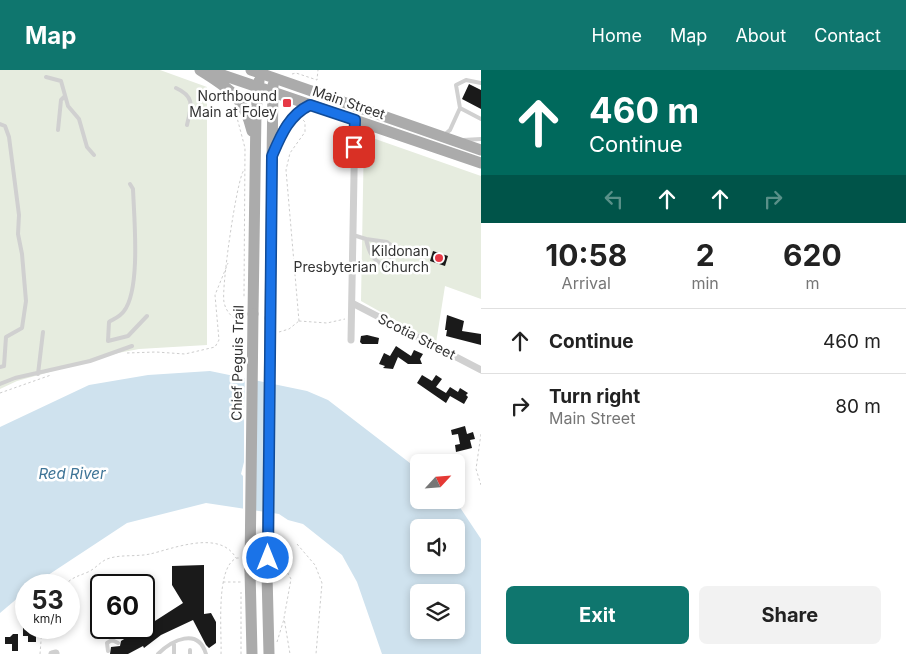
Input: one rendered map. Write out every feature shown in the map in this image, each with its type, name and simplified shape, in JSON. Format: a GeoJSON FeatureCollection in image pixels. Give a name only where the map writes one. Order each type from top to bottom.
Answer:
{"type":"FeatureCollection","features":[{"type":"Feature","properties":{"kind":"main road"},"geometry":{"type":"LineString","coordinates":[[200,70],[225,85],[237,97],[250,122],[255,148]]}},
{"type":"Feature","properties":{"kind":"main road","name":"Main Street"},"geometry":{"type":"LineString","coordinates":[[208,70],[481,164]]}},
{"type":"Feature","properties":{"kind":"main road","name":"Chief Peguis Trail"},"geometry":{"type":"LineString","coordinates":[[252,654],[247,573],[255,148],[259,87],[257,71]]}},
{"type":"Feature","properties":{"kind":"main road","name":"Main Street"},"geometry":{"type":"LineString","coordinates":[[257,71],[481,150]]}},
{"type":"Feature","properties":{"kind":"main road"},"geometry":{"type":"LineString","coordinates":[[270,654],[267,574],[274,78]]}},
{"type":"Feature","properties":{"kind":"main road"},"geometry":{"type":"LineString","coordinates":[[272,156],[289,121],[310,105]]}},
{"type":"Feature","properties":{"kind":"street"},"geometry":{"type":"LineString","coordinates":[[351,340],[355,120]]}},
{"type":"Feature","properties":{"kind":"street","name":"Scotia Street"},"geometry":{"type":"LineString","coordinates":[[352,303],[481,370]]}},
{"type":"Feature","properties":{"kind":"lane"},"geometry":{"type":"LineString","coordinates":[[46,77],[61,81],[68,106],[79,119],[88,147],[94,155]]}},
{"type":"Feature","properties":{"kind":"lane"},"geometry":{"type":"LineString","coordinates":[[443,136],[450,130],[460,108],[456,85],[466,80],[481,83]]}},
{"type":"Feature","properties":{"kind":"lane"},"geometry":{"type":"LineString","coordinates":[[176,88],[188,93],[190,98],[187,126]]}},
{"type":"Feature","properties":{"kind":"lane"},"geometry":{"type":"LineString","coordinates":[[58,130],[61,100],[65,96]]}},
{"type":"Feature","properties":{"kind":"lane"},"geometry":{"type":"LineString","coordinates":[[460,108],[481,119]]}},
{"type":"Feature","properties":{"kind":"lane"},"geometry":{"type":"LineString","coordinates":[[0,124],[5,126],[9,137],[20,215],[18,234],[22,254],[26,301],[23,325],[20,330],[6,337],[4,366],[0,367]]}},
{"type":"Feature","properties":{"kind":"lane"},"geometry":{"type":"LineString","coordinates":[[455,141],[481,138]]}},
{"type":"Feature","properties":{"kind":"lane"},"geometry":{"type":"LineString","coordinates":[[130,184],[133,189],[136,227],[133,279],[126,307],[121,314],[109,322],[108,341],[128,336],[148,316]]}},
{"type":"Feature","properties":{"kind":"lane"},"geometry":{"type":"LineString","coordinates":[[353,235],[387,242],[392,246],[394,252],[390,264],[386,266],[375,261],[368,248],[366,239]]}},
{"type":"Feature","properties":{"kind":"lane"},"geometry":{"type":"LineString","coordinates":[[38,374],[43,332]]}},
{"type":"Feature","properties":{"kind":"lane"},"geometry":{"type":"LineString","coordinates":[[0,384],[15,378],[90,361],[132,346]]}},
{"type":"Feature","properties":{"kind":"lane"},"geometry":{"type":"LineString","coordinates":[[158,654],[174,643],[189,637],[196,639],[202,645],[206,654]]}},
{"type":"Feature","properties":{"kind":"lane"},"geometry":{"type":"LineString","coordinates":[[108,651],[107,643],[112,640],[118,643]]}},
{"type":"Feature","properties":{"kind":"lane"},"geometry":{"type":"LineString","coordinates":[[174,643],[174,654]]}},
{"type":"Feature","properties":{"kind":"path"},"geometry":{"type":"LineString","coordinates":[[296,73],[318,80],[318,70]]}},
{"type":"Feature","properties":{"kind":"path"},"geometry":{"type":"LineString","coordinates":[[280,104],[293,110]]}},
{"type":"Feature","properties":{"kind":"path"},"geometry":{"type":"LineString","coordinates":[[233,106],[243,140],[243,291],[245,300]]}},
{"type":"Feature","properties":{"kind":"path"},"geometry":{"type":"LineString","coordinates":[[298,115],[305,122],[305,132],[290,153],[286,170],[299,321]]}},
{"type":"Feature","properties":{"kind":"path"},"geometry":{"type":"LineString","coordinates":[[243,324],[233,318],[224,305],[240,174],[244,169]]}},
{"type":"Feature","properties":{"kind":"path"},"geometry":{"type":"LineString","coordinates":[[122,354],[138,352],[185,354],[215,347],[218,340],[215,295],[228,263]]}},
{"type":"Feature","properties":{"kind":"path"},"geometry":{"type":"LineString","coordinates":[[274,332],[289,329],[299,321],[327,323],[352,318]]}},
{"type":"Feature","properties":{"kind":"path"},"geometry":{"type":"LineString","coordinates":[[0,393],[52,375]]}},
{"type":"Feature","properties":{"kind":"path"},"geometry":{"type":"LineString","coordinates":[[481,434],[476,469],[481,485]]}},
{"type":"Feature","properties":{"kind":"path"},"geometry":{"type":"LineString","coordinates":[[80,575],[108,559],[169,550],[182,544],[210,543],[229,551],[236,558]]}},
{"type":"Feature","properties":{"kind":"path"},"geometry":{"type":"LineString","coordinates":[[297,544],[315,565],[322,584],[316,654]]}},
{"type":"Feature","properties":{"kind":"path"},"geometry":{"type":"LineString","coordinates":[[221,654],[223,582],[227,565],[236,558],[242,558]]}},
{"type":"Feature","properties":{"kind":"path"},"geometry":{"type":"LineString","coordinates":[[277,643],[291,579],[286,570],[279,566]]}},
{"type":"Feature","properties":{"kind":"path"},"geometry":{"type":"LineString","coordinates":[[241,654],[240,604],[247,573]]}},
{"type":"Feature","properties":{"kind":"path"},"geometry":{"type":"LineString","coordinates":[[223,582],[240,582]]}},
{"type":"Feature","properties":{"kind":"path"},"geometry":{"type":"LineString","coordinates":[[284,618],[290,654]]}},
{"type":"Feature","properties":{"kind":"path"},"geometry":{"type":"LineString","coordinates":[[40,654],[41,639]]}},
{"type":"Feature","properties":{"kind":"shaded area"},"geometry":{"type":"Polygon","coordinates":[[[0,70],[160,70],[207,87],[207,345],[139,349],[118,353],[17,381],[0,389],[0,70]]]}},
{"type":"Feature","properties":{"kind":"shaded area"},"geometry":{"type":"Polygon","coordinates":[[[364,135],[481,176],[481,299],[445,286],[436,343],[361,301],[364,135]]]}},
{"type":"Feature","properties":{"kind":"water","name":"Red River"},"geometry":{"type":"Polygon","coordinates":[[[210,371],[307,391],[328,400],[410,463],[410,509],[461,509],[481,539],[481,654],[382,654],[357,582],[342,555],[303,524],[288,520],[279,514],[206,503],[127,523],[50,574],[15,574],[15,600],[0,613],[0,427],[89,385],[148,375],[210,371]]]}},
{"type":"Feature","properties":{"kind":"pier"},"geometry":{"type":"Polygon","coordinates":[[[245,374],[257,377],[255,513],[243,511],[243,476],[241,474],[244,462],[244,421],[242,410],[244,407],[245,374]]]}},
{"type":"Feature","properties":{"kind":"building"},"geometry":{"type":"Polygon","coordinates":[[[469,84],[481,90],[481,109],[462,99],[469,84]]]}},
{"type":"Feature","properties":{"kind":"building","name":"Kildonan Presbyterian Church"},"geometry":{"type":"Polygon","coordinates":[[[433,251],[448,256],[445,266],[430,261],[433,251]]]}},
{"type":"Feature","properties":{"kind":"building"},"geometry":{"type":"Polygon","coordinates":[[[447,315],[464,321],[462,331],[481,334],[481,345],[446,336],[447,315]]]}},
{"type":"Feature","properties":{"kind":"building"},"geometry":{"type":"Polygon","coordinates":[[[367,335],[379,338],[378,344],[362,344],[360,342],[361,336],[367,335]]]}},
{"type":"Feature","properties":{"kind":"building"},"geometry":{"type":"Polygon","coordinates":[[[396,346],[411,356],[414,350],[423,354],[420,359],[422,364],[408,364],[398,357],[393,369],[383,368],[385,366],[379,364],[384,353],[390,356],[396,346]]]}},
{"type":"Feature","properties":{"kind":"building"},"geometry":{"type":"Polygon","coordinates":[[[422,375],[432,381],[436,375],[442,379],[436,387],[446,393],[450,387],[458,392],[460,388],[468,393],[464,404],[450,396],[446,403],[417,383],[422,375]]]}},
{"type":"Feature","properties":{"kind":"building"},"geometry":{"type":"Polygon","coordinates":[[[465,426],[467,434],[473,432],[475,439],[470,440],[472,448],[456,452],[455,445],[460,444],[458,434],[452,435],[451,430],[465,426]]]}},
{"type":"Feature","properties":{"kind":"building"},"geometry":{"type":"Polygon","coordinates":[[[204,565],[204,614],[211,613],[216,622],[216,643],[209,648],[206,645],[193,620],[161,635],[144,648],[143,646],[128,654],[110,654],[111,647],[120,646],[121,641],[124,639],[155,639],[155,621],[183,603],[172,585],[172,566],[204,565]]]}},
{"type":"Feature","properties":{"kind":"building"},"geometry":{"type":"Polygon","coordinates":[[[15,634],[15,639],[18,639],[18,651],[12,651],[12,644],[5,644],[5,637],[15,634]]]}},
{"type":"Feature","properties":{"kind":"building"},"geometry":{"type":"Polygon","coordinates":[[[28,639],[36,639],[36,642],[28,642],[28,639]]]}},
{"type":"Feature","properties":{"kind":"place","name":"Northbound Main at Foley"},"geometry":{"type":"Point","coordinates":[287,103]}},
{"type":"Feature","properties":{"kind":"place","name":"Kildonan Presbyterian Church"},"geometry":{"type":"Point","coordinates":[439,258]}},
{"type":"Feature","properties":{"kind":"route"},"geometry":{"type":"LineString","coordinates":[[268,558],[272,156],[281,134],[289,121],[310,105],[355,120],[354,147]]}}]}
